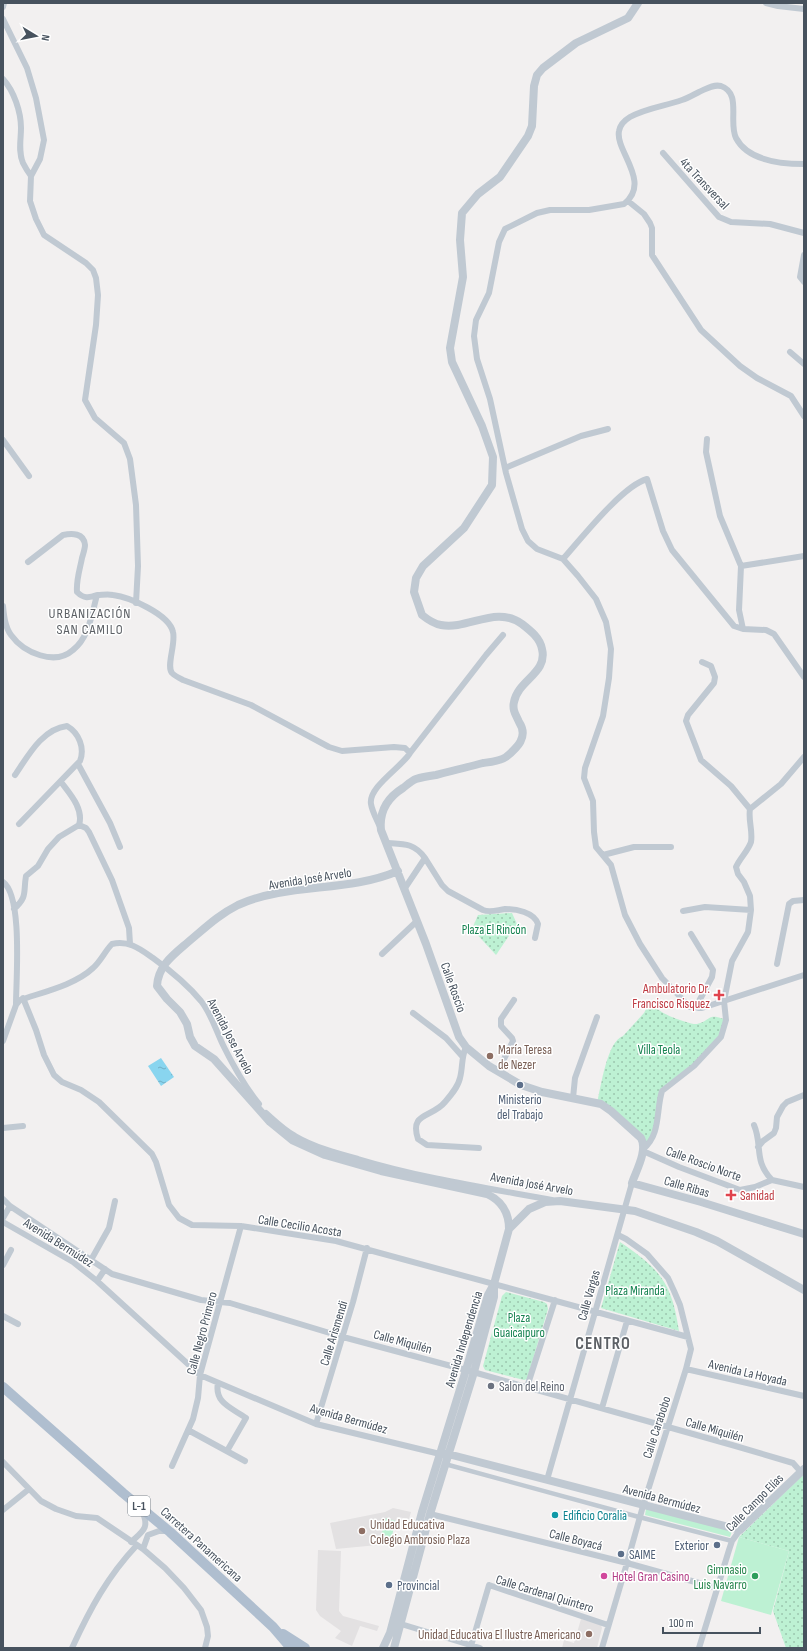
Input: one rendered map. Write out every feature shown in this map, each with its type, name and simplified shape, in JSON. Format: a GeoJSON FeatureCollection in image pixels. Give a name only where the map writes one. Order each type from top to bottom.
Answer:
{"type":"FeatureCollection","features":[{"type":"Feature","properties":{"kind":"main road","name":"Carretera Panamericana"},"geometry":{"type":"LineString","coordinates":[[3,1387],[117,1488],[170,1532],[273,1627],[291,1648]]}},
{"type":"Feature","properties":{"kind":"main road","name":"Carretera Panamericana"},"geometry":{"type":"LineString","coordinates":[[273,1627],[306,1648]]}},
{"type":"Feature","properties":{"kind":"street"},"geometry":{"type":"LineString","coordinates":[[3,7],[4,3]]}},
{"type":"Feature","properties":{"kind":"street"},"geometry":{"type":"LineString","coordinates":[[382,830],[380,820],[382,811],[392,795],[415,780],[504,758],[519,746],[523,735],[520,723],[515,715],[513,704],[516,694],[522,685],[534,674],[544,657],[539,639],[522,624],[510,617],[502,616],[454,626],[440,625],[422,615],[414,592],[416,578],[423,566],[464,528],[492,485],[493,457],[482,426],[452,362],[450,348],[462,277],[460,240],[462,213],[478,194],[500,177],[528,136],[532,126],[534,86],[537,75],[543,68],[576,43],[628,18],[638,3]]}},
{"type":"Feature","properties":{"kind":"street"},"geometry":{"type":"LineString","coordinates":[[766,3],[804,9]]}},
{"type":"Feature","properties":{"kind":"street"},"geometry":{"type":"LineString","coordinates":[[3,19],[27,68],[36,98],[44,140],[40,159],[31,176],[30,201],[36,219],[44,235],[86,263],[93,270],[96,278],[98,295],[96,325],[85,400],[95,418],[124,442],[130,459],[136,505],[138,566],[136,603]]}},
{"type":"Feature","properties":{"kind":"street"},"geometry":{"type":"LineString","coordinates":[[3,79],[9,86],[16,102],[21,127],[19,148],[23,163],[31,176]]}},
{"type":"Feature","properties":{"kind":"street"},"geometry":{"type":"LineString","coordinates":[[804,164],[775,161],[755,156],[742,147],[735,137],[732,121],[733,98],[729,90],[714,85],[683,100],[648,109],[631,116],[621,125],[619,138],[633,171],[635,184],[628,201],[624,204],[589,210],[550,210],[537,213],[505,229],[499,242],[489,293],[476,320],[474,336],[477,359],[490,399],[505,468],[522,529],[528,541],[537,549],[563,559],[596,599],[606,622],[612,649],[609,678],[603,716],[585,768],[584,778],[592,801],[596,847],[611,865],[625,916],[640,944],[662,978],[690,1007],[698,1008],[724,1001],[804,975]]}},
{"type":"Feature","properties":{"kind":"street","name":"4ta Transversal"},"geometry":{"type":"LineString","coordinates":[[663,153],[719,217],[731,222],[770,224],[804,232]]}},
{"type":"Feature","properties":{"kind":"street"},"geometry":{"type":"LineString","coordinates":[[628,201],[644,214],[650,223],[652,228],[652,255],[701,330],[751,374],[791,396],[804,416]]}},
{"type":"Feature","properties":{"kind":"street"},"geometry":{"type":"LineString","coordinates":[[804,255],[800,277],[804,282]]}},
{"type":"Feature","properties":{"kind":"street"},"geometry":{"type":"LineString","coordinates":[[790,352],[804,364]]}},
{"type":"Feature","properties":{"kind":"street"},"geometry":{"type":"LineString","coordinates":[[505,468],[581,436],[608,429]]}},
{"type":"Feature","properties":{"kind":"street"},"geometry":{"type":"LineString","coordinates":[[707,439],[706,452],[720,516],[741,566],[739,610],[743,629]]}},
{"type":"Feature","properties":{"kind":"street"},"geometry":{"type":"LineString","coordinates":[[3,440],[29,476]]}},
{"type":"Feature","properties":{"kind":"street"},"geometry":{"type":"LineString","coordinates":[[563,559],[607,508],[640,481],[648,480],[663,531],[672,550],[734,626],[743,629],[766,630],[774,634],[804,676]]}},
{"type":"Feature","properties":{"kind":"street"},"geometry":{"type":"LineString","coordinates":[[28,562],[63,535],[70,533],[77,534],[82,538],[85,545],[77,583],[77,592],[81,596],[88,598],[97,595],[113,595],[136,603],[163,616],[173,630],[175,642],[169,664],[170,670],[182,680],[251,704],[329,747],[342,751],[394,747],[405,748],[410,753]]}},
{"type":"Feature","properties":{"kind":"street"},"geometry":{"type":"LineString","coordinates":[[741,566],[804,556]]}},
{"type":"Feature","properties":{"kind":"street"},"geometry":{"type":"LineString","coordinates":[[3,606],[5,619],[11,635],[24,648],[52,658],[64,656],[74,650],[83,639],[97,595]]}},
{"type":"Feature","properties":{"kind":"street"},"geometry":{"type":"LineString","coordinates":[[382,830],[371,804],[371,799],[389,774],[407,758],[503,635]]}},
{"type":"Feature","properties":{"kind":"street"},"geometry":{"type":"LineString","coordinates":[[702,662],[711,666],[715,677],[714,683],[688,715],[686,721],[701,760],[731,786],[750,809]]}},
{"type":"Feature","properties":{"kind":"street"},"geometry":{"type":"LineString","coordinates":[[15,775],[36,746],[52,731],[67,726],[79,740],[82,753],[78,764],[19,824]]}},
{"type":"Feature","properties":{"kind":"street"},"geometry":{"type":"LineString","coordinates":[[631,1187],[643,1150],[650,1143],[655,1133],[662,1091],[694,1066],[721,1037],[726,1020],[724,1001],[732,961],[748,932],[751,910],[750,896],[744,882],[738,874],[736,867],[750,844],[752,835],[749,814],[750,809],[781,784],[804,757]]}},
{"type":"Feature","properties":{"kind":"street"},"geometry":{"type":"LineString","coordinates":[[78,764],[110,823],[120,847]]}},
{"type":"Feature","properties":{"kind":"street"},"geometry":{"type":"LineString","coordinates":[[14,909],[22,902],[25,894],[26,876],[38,866],[48,849],[59,837],[79,825],[81,814],[70,794],[61,782]]}},
{"type":"Feature","properties":{"kind":"street"},"geometry":{"type":"LineString","coordinates":[[16,1005],[23,998],[68,983],[85,975],[98,963],[112,944],[120,942],[130,944],[129,928],[112,880],[89,832],[86,828],[79,825]]}},
{"type":"Feature","properties":{"kind":"street","name":"Calle Roscio"},"geometry":{"type":"LineString","coordinates":[[382,830],[405,888],[459,1037],[466,1047],[498,1071],[521,1085],[573,1098],[597,1102],[605,1106],[641,1138],[643,1142],[643,1150]]}},
{"type":"Feature","properties":{"kind":"street"},"geometry":{"type":"LineString","coordinates":[[387,843],[411,845],[417,848],[445,888],[483,910],[488,911],[506,909],[534,916],[538,924],[535,938]]}},
{"type":"Feature","properties":{"kind":"street"},"geometry":{"type":"LineString","coordinates":[[603,855],[634,847],[671,847]]}},
{"type":"Feature","properties":{"kind":"street"},"geometry":{"type":"LineString","coordinates":[[405,888],[425,858]]}},
{"type":"Feature","properties":{"kind":"street","name":"Avenida José Arvelo"},"geometry":{"type":"LineString","coordinates":[[398,871],[373,880],[285,892],[246,902],[216,917],[171,957],[163,966],[157,986],[180,1012],[187,1024],[190,1037],[195,1046],[218,1063],[270,1122],[292,1140],[325,1154],[375,1169],[487,1194],[505,1209],[509,1218],[509,1229]]}},
{"type":"Feature","properties":{"kind":"street"},"geometry":{"type":"LineString","coordinates":[[3,882],[7,884],[14,900],[18,943],[16,1005],[3,1041]]}},
{"type":"Feature","properties":{"kind":"street"},"geometry":{"type":"LineString","coordinates":[[777,964],[789,904],[793,901],[804,900]]}},
{"type":"Feature","properties":{"kind":"street"},"geometry":{"type":"LineString","coordinates":[[683,911],[704,907],[751,910]]}},
{"type":"Feature","properties":{"kind":"street"},"geometry":{"type":"LineString","coordinates":[[382,954],[417,921]]}},
{"type":"Feature","properties":{"kind":"street"},"geometry":{"type":"LineString","coordinates":[[691,934],[713,970],[712,978],[698,1003],[698,1008]]}},
{"type":"Feature","properties":{"kind":"street","name":"Avenida Jose Arvelo"},"geometry":{"type":"LineString","coordinates":[[130,944],[140,949],[174,974],[202,1001],[215,1023],[228,1055],[243,1082],[258,1103]]}},
{"type":"Feature","properties":{"kind":"street","name":"Calle Cecilio Acosta"},"geometry":{"type":"LineString","coordinates":[[23,998],[44,1055],[54,1075],[62,1082],[81,1090],[99,1102],[152,1154],[156,1162],[164,1194],[172,1212],[179,1218],[192,1225],[241,1226],[336,1241],[367,1248],[688,1337]]}},
{"type":"Feature","properties":{"kind":"street"},"geometry":{"type":"LineString","coordinates":[[498,1071],[513,1041],[501,1026],[501,1019],[514,1000]]}},
{"type":"Feature","properties":{"kind":"street"},"geometry":{"type":"LineString","coordinates":[[414,1013],[446,1038],[462,1056]]}},
{"type":"Feature","properties":{"kind":"street"},"geometry":{"type":"LineString","coordinates":[[573,1098],[575,1078],[597,1017]]}},
{"type":"Feature","properties":{"kind":"street"},"geometry":{"type":"LineString","coordinates":[[466,1047],[462,1056],[461,1076],[453,1092],[439,1108],[420,1117],[417,1121],[416,1129],[418,1139],[427,1145],[479,1148]]}},
{"type":"Feature","properties":{"kind":"street"},"geometry":{"type":"LineString","coordinates":[[218,1063],[228,1055]]}},
{"type":"Feature","properties":{"kind":"street"},"geometry":{"type":"LineString","coordinates":[[758,1147],[775,1131],[777,1117],[783,1106],[787,1102],[804,1095]]}},
{"type":"Feature","properties":{"kind":"street","name":"Avenida José Arvelo"},"geometry":{"type":"LineString","coordinates":[[258,1103],[281,1127],[294,1136],[317,1146],[411,1174],[560,1201],[635,1212],[696,1232],[717,1241],[804,1290]]}},
{"type":"Feature","properties":{"kind":"street"},"geometry":{"type":"LineString","coordinates":[[754,1125],[756,1129],[762,1167],[772,1180],[804,1187]]}},
{"type":"Feature","properties":{"kind":"street"},"geometry":{"type":"LineString","coordinates":[[3,1128],[23,1126]]}},
{"type":"Feature","properties":{"kind":"street","name":"Calle Roscio Norte"},"geometry":{"type":"LineString","coordinates":[[643,1150],[679,1167],[740,1190],[754,1187],[772,1180]]}},
{"type":"Feature","properties":{"kind":"street","name":"Calle Vargas"},"geometry":{"type":"LineString","coordinates":[[547,1480],[631,1187]]}},
{"type":"Feature","properties":{"kind":"street","name":"Calle Ribas"},"geometry":{"type":"LineString","coordinates":[[631,1187],[701,1202],[804,1234]]}},
{"type":"Feature","properties":{"kind":"street"},"geometry":{"type":"LineString","coordinates":[[3,1199],[10,1206],[3,1218]]}},
{"type":"Feature","properties":{"kind":"street"},"geometry":{"type":"LineString","coordinates":[[91,1260],[109,1228],[115,1201]]}},
{"type":"Feature","properties":{"kind":"street"},"geometry":{"type":"LineString","coordinates":[[509,1229],[529,1209],[545,1202],[560,1201]]}},
{"type":"Feature","properties":{"kind":"street","name":"Calle Miquilén"},"geometry":{"type":"LineString","coordinates":[[10,1206],[112,1274],[201,1300],[221,1302],[602,1408],[793,1463],[803,1470]]}},
{"type":"Feature","properties":{"kind":"street","name":"Avenida Bermúdez"},"geometry":{"type":"LineString","coordinates":[[3,1222],[73,1262],[200,1375],[316,1424],[444,1454],[740,1530]]}},
{"type":"Feature","properties":{"kind":"street","name":"Calle Negro Primero"},"geometry":{"type":"LineString","coordinates":[[172,1466],[188,1430],[198,1398],[200,1375],[241,1226]]}},
{"type":"Feature","properties":{"kind":"street","name":"Avenida Independencia"},"geometry":{"type":"LineString","coordinates":[[383,1648],[390,1633],[422,1512],[444,1454],[494,1297],[494,1284],[509,1229]]}},
{"type":"Feature","properties":{"kind":"street","name":"Calle Carabobo"},"geometry":{"type":"LineString","coordinates":[[602,1648],[628,1563],[639,1517],[691,1349],[680,1305],[668,1278],[645,1253],[626,1239],[618,1236]]}},
{"type":"Feature","properties":{"kind":"street","name":"Calle Arismendi"},"geometry":{"type":"LineString","coordinates":[[316,1424],[343,1337],[367,1248]]}},
{"type":"Feature","properties":{"kind":"street"},"geometry":{"type":"LineString","coordinates":[[3,1265],[11,1250]]}},
{"type":"Feature","properties":{"kind":"street"},"geometry":{"type":"LineString","coordinates":[[96,1281],[105,1269]]}},
{"type":"Feature","properties":{"kind":"street"},"geometry":{"type":"LineString","coordinates":[[527,1387],[555,1300]]}},
{"type":"Feature","properties":{"kind":"street"},"geometry":{"type":"LineString","coordinates":[[3,1316],[18,1324]]}},
{"type":"Feature","properties":{"kind":"street"},"geometry":{"type":"LineString","coordinates":[[602,1408],[627,1321]]}},
{"type":"Feature","properties":{"kind":"street","name":"Avenida La Hoyada"},"geometry":{"type":"LineString","coordinates":[[686,1369],[804,1396]]}},
{"type":"Feature","properties":{"kind":"street"},"geometry":{"type":"LineString","coordinates":[[218,1383],[218,1397],[222,1402],[246,1418],[227,1451]]}},
{"type":"Feature","properties":{"kind":"street"},"geometry":{"type":"LineString","coordinates":[[188,1430],[245,1461]]}},
{"type":"Feature","properties":{"kind":"street","name":"Avenida Independencia"},"geometry":{"type":"LineString","coordinates":[[394,1648],[445,1464],[444,1454]]}},
{"type":"Feature","properties":{"kind":"street"},"geometry":{"type":"LineString","coordinates":[[3,1462],[41,1501],[56,1509],[76,1516],[97,1518],[137,1545],[165,1568],[184,1588],[200,1610],[208,1627],[208,1636],[205,1648]]}},
{"type":"Feature","properties":{"kind":"street","name":"Avenida Bermúdez"},"geometry":{"type":"LineString","coordinates":[[445,1464],[732,1541]]}},
{"type":"Feature","properties":{"kind":"street","name":"Calle Campo Elías"},"geometry":{"type":"LineString","coordinates":[[699,1648],[732,1541],[740,1530],[803,1470]]}},
{"type":"Feature","properties":{"kind":"street"},"geometry":{"type":"LineString","coordinates":[[3,1510],[29,1489]]}},
{"type":"Feature","properties":{"kind":"street"},"geometry":{"type":"LineString","coordinates":[[137,1545],[145,1528],[145,1521],[139,1506]]}},
{"type":"Feature","properties":{"kind":"street","name":"Calle Boyacá"},"geometry":{"type":"LineString","coordinates":[[430,1514],[628,1563],[717,1588]]}},
{"type":"Feature","properties":{"kind":"street"},"geometry":{"type":"LineString","coordinates":[[72,1648],[101,1590],[122,1560],[148,1535],[167,1530],[170,1532]]}},
{"type":"Feature","properties":{"kind":"street","name":"Calle Cardenal Quintero"},"geometry":{"type":"LineString","coordinates":[[471,1646],[488,1585],[608,1625]]}},
{"type":"Feature","properties":{"kind":"street"},"geometry":{"type":"LineString","coordinates":[[401,1624],[480,1648]]}},
{"type":"Feature","properties":{"kind":"shaded area","name":"Unidad Educativa Colegio Ambrosio Plaza"},"geometry":{"type":"Polygon","coordinates":[[[393,1508],[411,1512],[409,1519],[397,1517],[388,1544],[336,1549],[330,1523],[385,1512],[393,1508]]]}},
{"type":"Feature","properties":{"kind":"shaded area"},"geometry":{"type":"Polygon","coordinates":[[[318,1550],[341,1551],[339,1611],[343,1616],[379,1626],[377,1631],[360,1626],[352,1646],[335,1638],[341,1631],[320,1616],[316,1610],[318,1550]]]}},
{"type":"Feature","properties":{"kind":"shaded area","name":"Unidad Educativa El Ilustre Americano"},"geometry":{"type":"Polygon","coordinates":[[[581,1619],[601,1625],[602,1628],[597,1648],[562,1648],[564,1640],[574,1643],[581,1619]]]}},
{"type":"Feature","properties":{"kind":"green space","name":"Plaza El Rincón"},"geometry":{"type":"Polygon","coordinates":[[[512,913],[517,924],[496,955],[472,929],[478,915],[512,913]]]}},
{"type":"Feature","properties":{"kind":"green space","name":"Villa Teola"},"geometry":{"type":"Polygon","coordinates":[[[649,1003],[666,1014],[689,1023],[701,1023],[712,1017],[726,1020],[721,1037],[708,1052],[662,1091],[650,1143],[643,1142],[597,1103],[606,1065],[613,1046],[644,1013],[649,1003]]]}},
{"type":"Feature","properties":{"kind":"green space","name":"Plaza Miranda"},"geometry":{"type":"Polygon","coordinates":[[[620,1242],[645,1261],[662,1279],[668,1289],[672,1301],[679,1331],[601,1308],[620,1242]]]}},
{"type":"Feature","properties":{"kind":"green space","name":"Plaza Guaicaipuro"},"geometry":{"type":"Polygon","coordinates":[[[506,1292],[547,1304],[548,1309],[527,1379],[524,1380],[485,1370],[483,1366],[502,1296],[506,1292]]]}},
{"type":"Feature","properties":{"kind":"green space"},"geometry":{"type":"Polygon","coordinates":[[[804,1474],[804,1648],[786,1648],[773,1611],[789,1551],[739,1537],[804,1474]]]}},
{"type":"Feature","properties":{"kind":"green space"},"geometry":{"type":"Polygon","coordinates":[[[646,1509],[732,1531],[730,1537],[645,1515],[646,1509]]]}},
{"type":"Feature","properties":{"kind":"green space"},"geometry":{"type":"Polygon","coordinates":[[[386,1518],[396,1521],[391,1539],[381,1536],[386,1518]]]}},
{"type":"Feature","properties":{"kind":"green space","name":"Gimnasio Luis Navarro"},"geometry":{"type":"Polygon","coordinates":[[[739,1537],[789,1551],[771,1615],[721,1601],[739,1537]]]}},
{"type":"Feature","properties":{"kind":"water"},"geometry":{"type":"Polygon","coordinates":[[[161,1058],[174,1077],[161,1086],[148,1066],[161,1058]]]}},
{"type":"Feature","properties":{"kind":"place","name":"Ambulatorio Dr. Francisco Risquez"},"geometry":{"type":"Point","coordinates":[719,995]}},
{"type":"Feature","properties":{"kind":"place","name":"María Teresa de Nezer"},"geometry":{"type":"Point","coordinates":[490,1056]}},
{"type":"Feature","properties":{"kind":"place","name":"Ministerio del Trabajo"},"geometry":{"type":"Point","coordinates":[520,1085]}},
{"type":"Feature","properties":{"kind":"place","name":"Sanidad"},"geometry":{"type":"Point","coordinates":[731,1195]}},
{"type":"Feature","properties":{"kind":"place","name":"Salon del Reino"},"geometry":{"type":"Point","coordinates":[491,1386]}},
{"type":"Feature","properties":{"kind":"place","name":"Edificio Coralia"},"geometry":{"type":"Point","coordinates":[555,1515]}},
{"type":"Feature","properties":{"kind":"place","name":"Unidad Educativa Colegio Ambrosio Plaza"},"geometry":{"type":"Point","coordinates":[362,1531]}},
{"type":"Feature","properties":{"kind":"place","name":"Exterior"},"geometry":{"type":"Point","coordinates":[717,1545]}},
{"type":"Feature","properties":{"kind":"place","name":"SAIME"},"geometry":{"type":"Point","coordinates":[621,1554]}},
{"type":"Feature","properties":{"kind":"place","name":"Hotel Gran Casino"},"geometry":{"type":"Point","coordinates":[604,1576]}},
{"type":"Feature","properties":{"kind":"place","name":"Gimnasio Luis Navarro"},"geometry":{"type":"Point","coordinates":[755,1576]}},
{"type":"Feature","properties":{"kind":"place","name":"Provincial"},"geometry":{"type":"Point","coordinates":[389,1585]}},
{"type":"Feature","properties":{"kind":"place","name":"Unidad Educativa El Ilustre Americano"},"geometry":{"type":"Point","coordinates":[589,1634]}},
{"type":"Feature","properties":{"kind":"district","name":"URBANIZACIÓN SAN CAMILO"},"geometry":{"type":"Point","coordinates":[90,622]}},
{"type":"Feature","properties":{"kind":"district","name":"CENTRO"},"geometry":{"type":"Point","coordinates":[603,1343]}}]}
